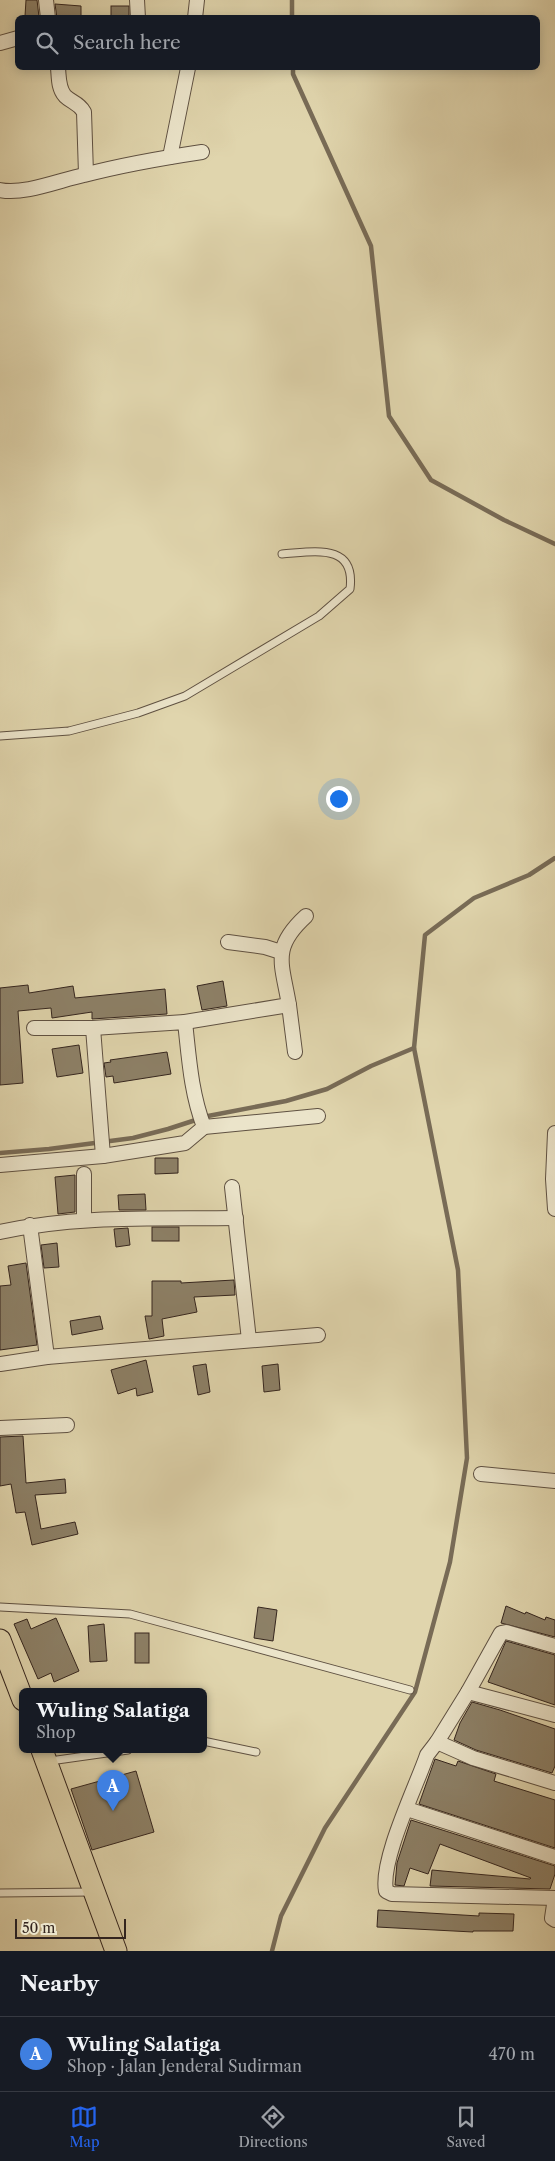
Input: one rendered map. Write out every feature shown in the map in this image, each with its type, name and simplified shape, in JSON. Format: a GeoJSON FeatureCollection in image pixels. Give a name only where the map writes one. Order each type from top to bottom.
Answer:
{"type":"FeatureCollection","features":[{"type":"Feature","properties":{"kind":"main road"},"geometry":{"type":"LineString","coordinates":[[0,1640],[19,1690]]}},
{"type":"Feature","properties":{"kind":"main road"},"geometry":{"type":"LineString","coordinates":[[45,1756],[116,1951]]}},
{"type":"Feature","properties":{"kind":"street"},"geometry":{"type":"LineString","coordinates":[[46,0],[48,15]]}},
{"type":"Feature","properties":{"kind":"street"},"geometry":{"type":"LineString","coordinates":[[137,0],[138,15]]}},
{"type":"Feature","properties":{"kind":"street"},"geometry":{"type":"LineString","coordinates":[[195,15],[197,0]]}},
{"type":"Feature","properties":{"kind":"street"},"geometry":{"type":"LineString","coordinates":[[0,43],[15,39]]}},
{"type":"Feature","properties":{"kind":"street"},"geometry":{"type":"LineString","coordinates":[[58,70],[60,87],[66,97],[79,104],[84,112],[86,174]]}},
{"type":"Feature","properties":{"kind":"street"},"geometry":{"type":"LineString","coordinates":[[170,157],[188,70]]}},
{"type":"Feature","properties":{"kind":"street"},"geometry":{"type":"LineString","coordinates":[[0,190],[6,192],[33,187],[86,174],[202,152]]}},
{"type":"Feature","properties":{"kind":"street"},"geometry":{"type":"LineString","coordinates":[[295,1052],[281,952],[284,940],[291,930],[306,916]]}},
{"type":"Feature","properties":{"kind":"street"},"geometry":{"type":"LineString","coordinates":[[228,942],[265,947],[281,952]]}},
{"type":"Feature","properties":{"kind":"street"},"geometry":{"type":"LineString","coordinates":[[34,1028],[93,1028],[185,1022],[289,1005]]}},
{"type":"Feature","properties":{"kind":"street"},"geometry":{"type":"LineString","coordinates":[[185,1022],[195,1105],[202,1124]]}},
{"type":"Feature","properties":{"kind":"street"},"geometry":{"type":"LineString","coordinates":[[93,1028],[102,1145]]}},
{"type":"Feature","properties":{"kind":"street"},"geometry":{"type":"LineString","coordinates":[[0,1165],[102,1145],[185,1142],[202,1124],[318,1116]]}},
{"type":"Feature","properties":{"kind":"street"},"geometry":{"type":"LineString","coordinates":[[555,1133],[553,1179],[555,1209]]}},
{"type":"Feature","properties":{"kind":"street"},"geometry":{"type":"LineString","coordinates":[[84,1174],[84,1220]]}},
{"type":"Feature","properties":{"kind":"street"},"geometry":{"type":"LineString","coordinates":[[232,1187],[250,1340]]}},
{"type":"Feature","properties":{"kind":"street"},"geometry":{"type":"LineString","coordinates":[[0,1232],[30,1225],[84,1220],[236,1218]]}},
{"type":"Feature","properties":{"kind":"street"},"geometry":{"type":"LineString","coordinates":[[30,1225],[47,1357]]}},
{"type":"Feature","properties":{"kind":"street"},"geometry":{"type":"LineString","coordinates":[[0,1364],[47,1357],[318,1335]]}},
{"type":"Feature","properties":{"kind":"street"},"geometry":{"type":"LineString","coordinates":[[0,1428],[67,1425]]}},
{"type":"Feature","properties":{"kind":"street"},"geometry":{"type":"LineString","coordinates":[[481,1474],[555,1481]]}},
{"type":"Feature","properties":{"kind":"street"},"geometry":{"type":"LineString","coordinates":[[555,1646],[506,1632],[501,1633],[468,1692],[427,1755],[392,1846],[384,1884],[386,1890],[392,1894],[555,1898],[552,1910],[552,1918],[555,1920]]}},
{"type":"Feature","properties":{"kind":"street"},"geometry":{"type":"LineString","coordinates":[[468,1692],[555,1716]]}},
{"type":"Feature","properties":{"kind":"street"},"geometry":{"type":"LineString","coordinates":[[437,1742],[467,1756],[555,1783]]}},
{"type":"Feature","properties":{"kind":"street"},"geometry":{"type":"LineString","coordinates":[[407,1809],[555,1857]]}},
{"type":"Feature","properties":{"kind":"lane"},"geometry":{"type":"LineString","coordinates":[[0,736],[69,730],[138,713],[185,696],[319,616],[350,589],[349,564],[340,556],[322,552],[282,554]]}},
{"type":"Feature","properties":{"kind":"lane"},"geometry":{"type":"LineString","coordinates":[[0,1607],[130,1614],[410,1690]]}},
{"type":"Feature","properties":{"kind":"lane"},"geometry":{"type":"LineString","coordinates":[[207,1742],[256,1752]]}},
{"type":"Feature","properties":{"kind":"lane"},"geometry":{"type":"LineString","coordinates":[[45,1756],[86,1753]]}},
{"type":"Feature","properties":{"kind":"lane"},"geometry":{"type":"LineString","coordinates":[[0,1893],[95,1892]]}},
{"type":"Feature","properties":{"kind":"building"},"geometry":{"type":"Polygon","coordinates":[[[26,0],[37,0],[39,15],[25,15],[26,0]]]}},
{"type":"Feature","properties":{"kind":"building"},"geometry":{"type":"Polygon","coordinates":[[[55,4],[81,6],[81,15],[57,15],[55,4]]]}},
{"type":"Feature","properties":{"kind":"building"},"geometry":{"type":"Polygon","coordinates":[[[111,6],[129,6],[129,15],[111,15],[111,6]]]}},
{"type":"Feature","properties":{"kind":"building"},"geometry":{"type":"Polygon","coordinates":[[[223,981],[227,1006],[202,1010],[197,986],[223,981]]]}},
{"type":"Feature","properties":{"kind":"building"},"geometry":{"type":"Polygon","coordinates":[[[28,985],[29,993],[73,986],[75,998],[165,989],[167,1014],[92,1019],[92,1012],[52,1018],[51,1008],[18,1011],[23,1083],[0,1085],[0,988],[28,985]]]}},
{"type":"Feature","properties":{"kind":"building"},"geometry":{"type":"Polygon","coordinates":[[[79,1045],[83,1073],[57,1077],[52,1049],[79,1045]]]}},
{"type":"Feature","properties":{"kind":"building"},"geometry":{"type":"Polygon","coordinates":[[[167,1052],[171,1074],[114,1083],[113,1076],[106,1077],[104,1063],[111,1062],[110,1060],[167,1052]]]}},
{"type":"Feature","properties":{"kind":"building"},"geometry":{"type":"Polygon","coordinates":[[[155,1158],[178,1158],[178,1173],[155,1174],[155,1158]]]}},
{"type":"Feature","properties":{"kind":"building"},"geometry":{"type":"Polygon","coordinates":[[[75,1175],[75,1212],[58,1214],[55,1177],[75,1175]]]}},
{"type":"Feature","properties":{"kind":"building"},"geometry":{"type":"Polygon","coordinates":[[[145,1194],[146,1210],[119,1210],[118,1195],[145,1194]]]}},
{"type":"Feature","properties":{"kind":"building"},"geometry":{"type":"Polygon","coordinates":[[[152,1227],[179,1227],[179,1241],[152,1241],[152,1227]]]}},
{"type":"Feature","properties":{"kind":"building"},"geometry":{"type":"Polygon","coordinates":[[[128,1228],[130,1245],[116,1247],[114,1229],[128,1228]]]}},
{"type":"Feature","properties":{"kind":"building"},"geometry":{"type":"Polygon","coordinates":[[[57,1243],[59,1267],[44,1268],[41,1245],[57,1243]]]}},
{"type":"Feature","properties":{"kind":"building"},"geometry":{"type":"Polygon","coordinates":[[[26,1263],[37,1345],[0,1350],[0,1286],[11,1285],[8,1266],[26,1263]]]}},
{"type":"Feature","properties":{"kind":"building"},"geometry":{"type":"Polygon","coordinates":[[[234,1280],[235,1295],[194,1297],[197,1312],[162,1319],[164,1336],[149,1339],[145,1316],[152,1316],[152,1281],[181,1281],[181,1283],[234,1280]]]}},
{"type":"Feature","properties":{"kind":"building"},"geometry":{"type":"Polygon","coordinates":[[[100,1316],[103,1329],[72,1335],[70,1321],[100,1316]]]}},
{"type":"Feature","properties":{"kind":"building"},"geometry":{"type":"Polygon","coordinates":[[[146,1360],[153,1392],[137,1396],[136,1388],[118,1394],[111,1370],[146,1360]]]}},
{"type":"Feature","properties":{"kind":"building"},"geometry":{"type":"Polygon","coordinates":[[[206,1364],[210,1392],[198,1395],[193,1366],[206,1364]]]}},
{"type":"Feature","properties":{"kind":"building"},"geometry":{"type":"Polygon","coordinates":[[[278,1364],[280,1390],[264,1392],[262,1366],[278,1364]]]}},
{"type":"Feature","properties":{"kind":"building"},"geometry":{"type":"Polygon","coordinates":[[[23,1436],[26,1483],[65,1479],[66,1493],[35,1495],[41,1529],[75,1522],[78,1534],[32,1545],[25,1512],[16,1513],[11,1484],[0,1486],[0,1437],[23,1436]]]}},
{"type":"Feature","properties":{"kind":"building"},"geometry":{"type":"Polygon","coordinates":[[[506,1606],[545,1620],[546,1617],[555,1620],[555,1637],[501,1623],[506,1606]]]}},
{"type":"Feature","properties":{"kind":"building"},"geometry":{"type":"Polygon","coordinates":[[[258,1607],[277,1610],[273,1641],[254,1638],[258,1607]]]}},
{"type":"Feature","properties":{"kind":"building"},"geometry":{"type":"Polygon","coordinates":[[[56,1618],[79,1671],[54,1682],[51,1673],[38,1679],[14,1624],[27,1619],[31,1629],[56,1618]]]}},
{"type":"Feature","properties":{"kind":"building"},"geometry":{"type":"Polygon","coordinates":[[[104,1624],[107,1661],[90,1662],[88,1626],[104,1624]]]}},
{"type":"Feature","properties":{"kind":"building"},"geometry":{"type":"Polygon","coordinates":[[[135,1633],[149,1633],[149,1663],[135,1663],[135,1633]]]}},
{"type":"Feature","properties":{"kind":"building"},"geometry":{"type":"Polygon","coordinates":[[[506,1641],[555,1655],[555,1705],[488,1682],[506,1641]]]}},
{"type":"Feature","properties":{"kind":"building"},"geometry":{"type":"Polygon","coordinates":[[[472,1702],[555,1729],[555,1766],[552,1773],[476,1750],[454,1740],[460,1723],[472,1702]]]}},
{"type":"Feature","properties":{"kind":"building"},"geometry":{"type":"Polygon","coordinates":[[[435,1759],[456,1766],[458,1761],[496,1774],[494,1781],[555,1800],[555,1848],[419,1804],[435,1759]]]}},
{"type":"Feature","properties":{"kind":"building"},"geometry":{"type":"Polygon","coordinates":[[[136,1771],[154,1832],[92,1850],[71,1789],[136,1771]]]}},
{"type":"Feature","properties":{"kind":"building"},"geometry":{"type":"Polygon","coordinates":[[[411,1820],[555,1866],[555,1874],[550,1889],[430,1886],[432,1870],[531,1878],[440,1844],[428,1874],[410,1868],[404,1886],[395,1885],[397,1863],[411,1820]]]}},
{"type":"Feature","properties":{"kind":"building"},"geometry":{"type":"Polygon","coordinates":[[[378,1910],[479,1916],[479,1913],[514,1914],[513,1931],[473,1932],[377,1927],[378,1910]]]}},
{"type":"Feature","properties":{"kind":"waterway"},"geometry":{"type":"LineString","coordinates":[[292,0],[292,15]]}},
{"type":"Feature","properties":{"kind":"waterway"},"geometry":{"type":"LineString","coordinates":[[293,70],[293,74],[371,246],[389,416],[431,480],[504,520],[555,544]]}},
{"type":"Feature","properties":{"kind":"waterway"},"geometry":{"type":"LineString","coordinates":[[272,1951],[281,1916],[325,1828],[415,1692],[450,1562],[467,1458],[458,1270],[414,1048],[425,935],[474,898],[529,875],[555,858]]}},
{"type":"Feature","properties":{"kind":"waterway"},"geometry":{"type":"LineString","coordinates":[[0,1153],[49,1149],[133,1138],[208,1116],[286,1101],[327,1089],[371,1066],[414,1048]]}},
{"type":"Feature","properties":{"kind":"place","name":"Wuling Salatiga"},"geometry":{"type":"Point","coordinates":[113,1811]}}]}
